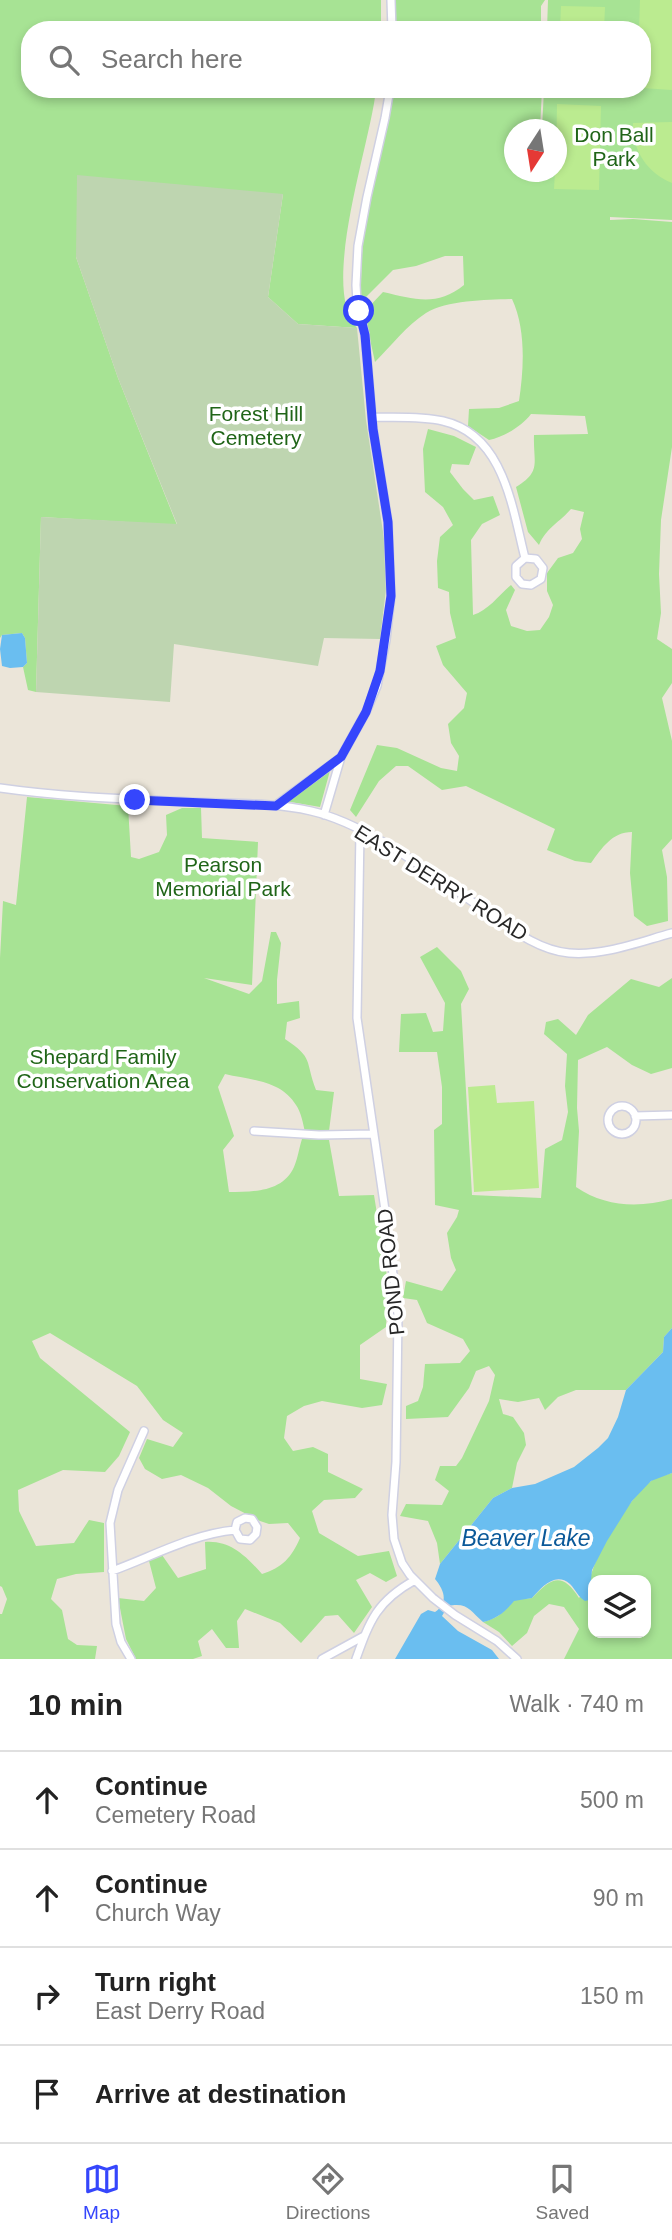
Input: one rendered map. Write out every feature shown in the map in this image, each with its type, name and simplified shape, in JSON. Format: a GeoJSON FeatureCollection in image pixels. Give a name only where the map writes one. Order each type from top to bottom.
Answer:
{"type":"FeatureCollection","features":[{"type":"Feature","properties":{"kind":"street"},"geometry":{"type":"LineString","coordinates":[[391,0],[391,21]]}},
{"type":"Feature","properties":{"kind":"street"},"geometry":{"type":"LineString","coordinates":[[324,815],[341,757],[377,686],[391,596],[388,522],[372,417],[365,335],[356,294],[356,266],[367,197],[388,98]]}},
{"type":"Feature","properties":{"kind":"street"},"geometry":{"type":"LineString","coordinates":[[372,417],[442,421],[460,427],[480,441],[497,464],[525,558]]}},
{"type":"Feature","properties":{"kind":"street"},"geometry":{"type":"LineString","coordinates":[[276,806],[341,757]]}},
{"type":"Feature","properties":{"kind":"street","name":"EAST DERRY ROAD"},"geometry":{"type":"LineString","coordinates":[[0,789],[103,798],[276,806],[324,815],[360,830],[394,850],[520,934],[547,948],[568,953],[598,951],[672,933]]}},
{"type":"Feature","properties":{"kind":"street","name":"POND ROAD"},"geometry":{"type":"LineString","coordinates":[[360,830],[356,1008],[398,1315],[396,1462],[392,1523],[397,1550],[402,1563],[433,1598],[497,1641],[517,1659]]}},
{"type":"Feature","properties":{"kind":"street"},"geometry":{"type":"LineString","coordinates":[[635,1116],[672,1115]]}},
{"type":"Feature","properties":{"kind":"street"},"geometry":{"type":"LineString","coordinates":[[254,1131],[319,1135],[374,1134]]}},
{"type":"Feature","properties":{"kind":"street"},"geometry":{"type":"LineString","coordinates":[[131,1659],[118,1633],[109,1534],[114,1502],[145,1431]]}},
{"type":"Feature","properties":{"kind":"street"},"geometry":{"type":"LineString","coordinates":[[111,1571],[177,1545],[235,1530]]}},
{"type":"Feature","properties":{"kind":"street"},"geometry":{"type":"LineString","coordinates":[[356,1659],[364,1636],[383,1603],[393,1593],[415,1580]]}},
{"type":"Feature","properties":{"kind":"street"},"geometry":{"type":"LineString","coordinates":[[322,1659],[364,1636]]}},
{"type":"Feature","properties":{"kind":"green space"},"geometry":{"type":"Polygon","coordinates":[[[0,0],[381,0],[381,21],[21,21],[21,98],[374,98],[345,249],[343,281],[347,308],[357,328],[298,324],[268,297],[283,194],[76,257],[118,378],[177,525],[41,517],[36,692],[28,690],[23,667],[27,663],[25,638],[22,633],[2,635],[0,638],[0,0]]]}},
{"type":"Feature","properties":{"kind":"green space"},"geometry":{"type":"Polygon","coordinates":[[[396,0],[545,0],[541,6],[541,21],[396,21],[396,0]]]}},
{"type":"Feature","properties":{"kind":"green space","name":"Don Ball Park"},"geometry":{"type":"Polygon","coordinates":[[[548,0],[672,0],[672,220],[610,217],[610,220],[672,222],[672,447],[661,520],[661,613],[657,639],[672,649],[672,683],[662,698],[672,741],[672,839],[662,850],[667,877],[668,921],[647,926],[634,916],[630,873],[632,832],[613,838],[591,863],[575,861],[547,850],[555,829],[466,786],[442,790],[408,766],[396,766],[379,781],[356,817],[350,810],[377,745],[397,748],[441,768],[457,771],[459,756],[451,743],[448,724],[464,708],[467,693],[443,665],[436,646],[456,638],[450,613],[449,592],[438,588],[437,561],[440,537],[453,525],[443,507],[425,492],[423,449],[428,429],[454,436],[476,447],[469,465],[452,464],[450,472],[474,500],[493,496],[500,515],[482,524],[471,540],[473,615],[488,606],[511,585],[515,590],[506,610],[511,626],[527,631],[540,630],[553,605],[547,591],[547,573],[558,558],[573,553],[582,539],[580,529],[584,512],[571,509],[549,530],[539,545],[528,532],[516,487],[533,471],[534,435],[588,434],[585,416],[531,414],[512,430],[489,440],[468,426],[469,409],[499,408],[519,401],[523,349],[520,323],[512,299],[445,305],[426,313],[412,323],[375,362],[364,312],[383,292],[435,299],[464,285],[463,256],[445,256],[416,266],[393,270],[361,302],[364,231],[391,98],[542,98],[540,119],[504,119],[504,182],[567,182],[567,119],[542,119],[544,98],[651,98],[651,21],[547,21],[548,0]]]}},
{"type":"Feature","properties":{"kind":"green space"},"geometry":{"type":"Polygon","coordinates":[[[640,0],[672,0],[672,90],[651,89],[651,21],[639,21],[640,0]]]}},
{"type":"Feature","properties":{"kind":"green space"},"geometry":{"type":"Polygon","coordinates":[[[561,6],[605,7],[604,21],[560,21],[561,6]]]}},
{"type":"Feature","properties":{"kind":"green space"},"geometry":{"type":"Polygon","coordinates":[[[557,104],[601,106],[599,190],[554,189],[554,182],[567,182],[567,119],[557,119],[557,104]]]}},
{"type":"Feature","properties":{"kind":"green space"},"geometry":{"type":"Polygon","coordinates":[[[672,122],[672,183],[648,167],[638,151],[633,123],[672,122]]]}},
{"type":"Feature","properties":{"kind":"green space","name":"Forest Hill Cemetery"},"geometry":{"type":"Polygon","coordinates":[[[77,175],[283,194],[268,297],[298,324],[357,328],[366,420],[385,545],[386,589],[380,639],[324,638],[318,666],[174,644],[170,702],[36,692],[41,517],[177,524],[118,378],[76,257],[77,175]]]}},
{"type":"Feature","properties":{"kind":"green space"},"geometry":{"type":"Polygon","coordinates":[[[331,767],[320,807],[285,801],[331,767]]]}},
{"type":"Feature","properties":{"kind":"green space"},"geometry":{"type":"Polygon","coordinates":[[[27,797],[128,806],[131,857],[139,859],[159,852],[167,835],[166,815],[182,808],[201,808],[202,838],[258,842],[252,985],[204,978],[249,994],[262,981],[271,932],[276,932],[281,943],[277,1004],[299,1001],[300,1018],[287,1022],[285,1039],[305,1056],[316,1090],[334,1092],[329,1131],[305,1132],[298,1108],[282,1090],[264,1082],[225,1074],[218,1087],[234,1136],[223,1150],[229,1192],[257,1191],[275,1186],[289,1175],[294,1167],[302,1139],[329,1140],[339,1196],[374,1195],[388,1283],[386,1327],[360,1345],[360,1379],[387,1384],[382,1405],[362,1408],[322,1401],[304,1406],[287,1416],[284,1438],[293,1451],[313,1447],[328,1454],[328,1472],[363,1489],[355,1498],[324,1500],[312,1511],[319,1533],[358,1556],[389,1551],[397,1576],[386,1582],[370,1573],[356,1580],[372,1607],[354,1633],[338,1615],[325,1616],[301,1643],[280,1623],[245,1609],[237,1621],[239,1648],[226,1648],[212,1629],[198,1641],[202,1656],[193,1659],[136,1659],[126,1639],[118,1598],[144,1601],[156,1588],[149,1561],[162,1555],[178,1578],[206,1569],[205,1542],[214,1542],[237,1550],[262,1574],[286,1561],[300,1538],[288,1523],[269,1524],[260,1521],[231,1506],[208,1488],[181,1475],[162,1479],[145,1469],[139,1458],[147,1439],[173,1447],[183,1433],[163,1420],[137,1386],[50,1333],[32,1341],[40,1358],[130,1432],[119,1456],[105,1472],[63,1470],[18,1490],[19,1511],[36,1546],[74,1543],[89,1520],[104,1523],[104,1572],[76,1574],[57,1579],[51,1599],[62,1610],[68,1639],[77,1645],[97,1646],[95,1659],[0,1659],[0,1614],[7,1599],[0,1586],[0,958],[3,901],[16,905],[27,797]]]}},
{"type":"Feature","properties":{"kind":"green space"},"geometry":{"type":"Polygon","coordinates":[[[437,947],[461,971],[469,989],[461,1004],[472,1195],[541,1198],[545,1149],[562,1140],[568,1112],[565,1086],[567,1054],[544,1034],[546,1022],[558,1019],[576,1035],[588,1015],[631,979],[659,987],[672,978],[672,1068],[651,1074],[632,1065],[607,1047],[578,1060],[579,1131],[576,1187],[599,1199],[622,1204],[647,1204],[672,1199],[672,1328],[664,1337],[663,1352],[626,1390],[576,1390],[558,1397],[545,1410],[539,1398],[518,1402],[499,1399],[503,1414],[513,1417],[524,1433],[526,1445],[517,1463],[512,1488],[493,1498],[440,1564],[437,1543],[428,1521],[400,1516],[406,1504],[442,1505],[449,1491],[435,1480],[440,1466],[456,1466],[462,1458],[489,1401],[495,1375],[489,1366],[476,1371],[469,1388],[448,1417],[406,1419],[406,1406],[418,1401],[423,1387],[425,1364],[460,1363],[470,1351],[463,1339],[427,1323],[417,1300],[403,1298],[406,1281],[442,1291],[456,1270],[447,1233],[459,1210],[435,1205],[434,1130],[442,1124],[442,1087],[437,1052],[399,1052],[401,1014],[426,1013],[433,1032],[443,1031],[445,1003],[420,957],[437,947]]]}},
{"type":"Feature","properties":{"kind":"green space"},"geometry":{"type":"Polygon","coordinates":[[[495,1085],[497,1103],[534,1101],[539,1188],[474,1192],[468,1087],[495,1085]]]}},
{"type":"Feature","properties":{"kind":"green space"},"geometry":{"type":"Polygon","coordinates":[[[672,1473],[672,1659],[564,1659],[579,1629],[564,1607],[549,1604],[534,1616],[527,1633],[512,1646],[499,1632],[483,1622],[501,1614],[514,1600],[532,1598],[556,1580],[567,1584],[579,1598],[588,1586],[588,1638],[651,1638],[651,1575],[591,1575],[603,1547],[626,1508],[643,1488],[658,1477],[672,1473]]]}},
{"type":"Feature","properties":{"kind":"water"},"geometry":{"type":"Polygon","coordinates":[[[22,633],[25,638],[27,663],[23,667],[2,666],[2,635],[22,633]]]}},
{"type":"Feature","properties":{"kind":"water","name":"Beaver Lake"},"geometry":{"type":"Polygon","coordinates":[[[672,1328],[672,1473],[651,1481],[632,1501],[607,1541],[592,1575],[588,1575],[588,1600],[585,1601],[570,1584],[559,1579],[549,1582],[532,1598],[514,1601],[501,1614],[483,1622],[464,1606],[448,1606],[442,1616],[458,1631],[492,1650],[499,1659],[395,1659],[421,1614],[428,1610],[435,1612],[442,1604],[443,1592],[435,1579],[440,1564],[493,1498],[512,1488],[535,1484],[574,1467],[598,1448],[608,1438],[626,1390],[663,1352],[664,1337],[672,1328]]]}},
{"type":"Feature","properties":{"kind":"route"},"geometry":{"type":"LineString","coordinates":[[135,800],[276,806],[341,757],[372,699],[386,640],[391,596],[389,532],[373,429],[365,335],[359,311]]}},
{"type":"Feature","properties":{"kind":"park label","name":"Pearson Memorial Park"},"geometry":{"type":"Point","coordinates":[223,877]}},
{"type":"Feature","properties":{"kind":"park label","name":"Shepard Family Conservation Area"},"geometry":{"type":"Point","coordinates":[103,1069]}}]}
